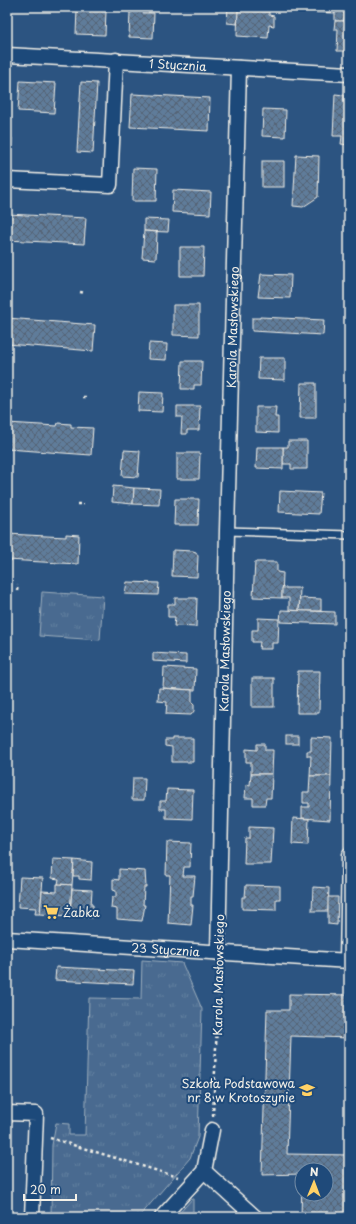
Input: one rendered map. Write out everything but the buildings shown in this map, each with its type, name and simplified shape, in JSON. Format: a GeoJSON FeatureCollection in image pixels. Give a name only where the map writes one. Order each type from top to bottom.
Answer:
{"type":"FeatureCollection","features":[{"type":"Feature","properties":{"kind":"street","name":"1 Stycznia"},"geometry":{"type":"LineString","coordinates":[[7,55],[349,74]]}},
{"type":"Feature","properties":{"kind":"street"},"geometry":{"type":"LineString","coordinates":[[7,180],[110,186],[116,60]]}},
{"type":"Feature","properties":{"kind":"street","name":"Karola Masłowskiego"},"geometry":{"type":"LineString","coordinates":[[218,953],[239,68]]}},
{"type":"Feature","properties":{"kind":"street"},"geometry":{"type":"LineString","coordinates":[[348,961],[349,855]]}},
{"type":"Feature","properties":{"kind":"street","name":"23 Stycznia"},"geometry":{"type":"LineString","coordinates":[[7,939],[348,961]]}},
{"type":"Feature","properties":{"kind":"street"},"geometry":{"type":"LineString","coordinates":[[7,1113],[36,1114],[32,1217]]}},
{"type":"Feature","properties":{"kind":"street"},"geometry":{"type":"LineString","coordinates":[[162,1217],[204,1171],[212,1130]]}},
{"type":"Feature","properties":{"kind":"street"},"geometry":{"type":"LineString","coordinates":[[204,1171],[256,1217]]}},
{"type":"Feature","properties":{"kind":"lane"},"geometry":{"type":"LineString","coordinates":[[227,531],[349,535]]}},
{"type":"Feature","properties":{"kind":"path"},"geometry":{"type":"LineString","coordinates":[[80,292],[85,293]]}},
{"type":"Feature","properties":{"kind":"path"},"geometry":{"type":"LineString","coordinates":[[83,397],[88,397]]}},
{"type":"Feature","properties":{"kind":"path"},"geometry":{"type":"LineString","coordinates":[[77,504],[84,504]]}},
{"type":"Feature","properties":{"kind":"path"},"geometry":{"type":"LineString","coordinates":[[17,591],[18,585]]}},
{"type":"Feature","properties":{"kind":"path","name":"Karola Masłowskiego"},"geometry":{"type":"LineString","coordinates":[[212,1130],[219,977],[218,953]]}},
{"type":"Feature","properties":{"kind":"path"},"geometry":{"type":"LineString","coordinates":[[35,1133],[194,1182]]}},
{"type":"Feature","properties":{"kind":"green space"},"geometry":{"type":"Polygon","coordinates":[[[42,592],[103,596],[100,640],[39,636],[42,592]]]}},
{"type":"Feature","properties":{"kind":"green space"},"geometry":{"type":"Polygon","coordinates":[[[142,960],[182,963],[202,1009],[198,1137],[190,1158],[139,1217],[51,1217],[52,1145],[56,1123],[69,1124],[69,1135],[85,1135],[89,998],[141,999],[142,960]]]}},
{"type":"Feature","properties":{"kind":"green space"},"geometry":{"type":"Polygon","coordinates":[[[193,1198],[193,1217],[176,1217],[193,1198]]]}},
{"type":"Feature","properties":{"kind":"place","name":"Żabka"},"geometry":{"type":"Point","coordinates":[51,912]}},
{"type":"Feature","properties":{"kind":"place","name":"Szkoła Podstawowa nr 8 w Krotoszynie"},"geometry":{"type":"Point","coordinates":[307,1090]}}]}
